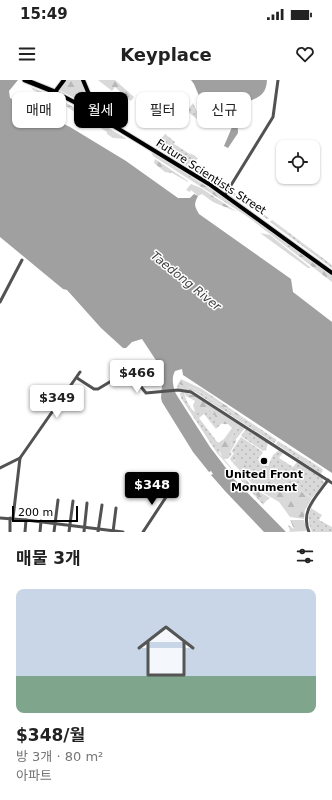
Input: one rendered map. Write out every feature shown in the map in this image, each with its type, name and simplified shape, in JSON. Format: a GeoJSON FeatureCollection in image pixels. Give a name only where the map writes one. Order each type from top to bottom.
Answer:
{"type":"FeatureCollection","features":[{"type":"Feature","properties":{"kind":"highway"},"geometry":{"type":"LineString","coordinates":[[25,80],[55,92]]}},
{"type":"Feature","properties":{"kind":"main road"},"geometry":{"type":"LineString","coordinates":[[55,92],[64,80]]}},
{"type":"Feature","properties":{"kind":"main road"},"geometry":{"type":"LineString","coordinates":[[83,80],[88,92]]}},
{"type":"Feature","properties":{"kind":"main road","name":"Future Scientists Street"},"geometry":{"type":"LineString","coordinates":[[116,128],[225,195],[332,273]]}},
{"type":"Feature","properties":{"kind":"street"},"geometry":{"type":"LineString","coordinates":[[225,195],[273,117],[278,80]]}},
{"type":"Feature","properties":{"kind":"street"},"geometry":{"type":"LineString","coordinates":[[0,302],[22,260]]}},
{"type":"Feature","properties":{"kind":"street"},"geometry":{"type":"LineString","coordinates":[[77,378],[94,389],[98,389],[128,371],[146,393],[178,390],[195,394],[332,483]]}},
{"type":"Feature","properties":{"kind":"street"},"geometry":{"type":"LineString","coordinates":[[10,532],[20,458],[80,372]]}},
{"type":"Feature","properties":{"kind":"street"},"geometry":{"type":"LineString","coordinates":[[0,468],[20,458]]}},
{"type":"Feature","properties":{"kind":"street"},"geometry":{"type":"LineString","coordinates":[[310,532],[306,522],[307,511],[328,480]]}},
{"type":"Feature","properties":{"kind":"street"},"geometry":{"type":"LineString","coordinates":[[143,532],[172,488]]}},
{"type":"Feature","properties":{"kind":"street"},"geometry":{"type":"LineString","coordinates":[[54,532],[58,500]]}},
{"type":"Feature","properties":{"kind":"street"},"geometry":{"type":"LineString","coordinates":[[69,532],[73,502]]}},
{"type":"Feature","properties":{"kind":"street"},"geometry":{"type":"LineString","coordinates":[[84,532],[87,503]]}},
{"type":"Feature","properties":{"kind":"street"},"geometry":{"type":"LineString","coordinates":[[98,530],[102,505]]}},
{"type":"Feature","properties":{"kind":"street"},"geometry":{"type":"LineString","coordinates":[[113,531],[116,508]]}},
{"type":"Feature","properties":{"kind":"street"},"geometry":{"type":"LineString","coordinates":[[0,518],[41,521],[98,530],[123,532]]}},
{"type":"Feature","properties":{"kind":"street"},"geometry":{"type":"LineString","coordinates":[[25,532],[26,520]]}},
{"type":"Feature","properties":{"kind":"street"},"geometry":{"type":"LineString","coordinates":[[40,532],[41,521]]}},
{"type":"Feature","properties":{"kind":"green space"},"geometry":{"type":"Polygon","coordinates":[[[65,80],[81,80],[87,92],[74,92],[74,98],[66,94],[66,92],[59,90],[65,80]]]}},
{"type":"Feature","properties":{"kind":"green space"},"geometry":{"type":"Polygon","coordinates":[[[98,80],[115,80],[134,97],[131,101],[128,99],[128,92],[121,92],[115,87],[112,91],[98,80]]]}},
{"type":"Feature","properties":{"kind":"green space"},"geometry":{"type":"Polygon","coordinates":[[[31,87],[43,92],[37,92],[31,87]]]}},
{"type":"Feature","properties":{"kind":"green space"},"geometry":{"type":"Polygon","coordinates":[[[66,103],[74,108],[74,111],[66,106],[66,103]]]}},
{"type":"Feature","properties":{"kind":"green space"},"geometry":{"type":"Polygon","coordinates":[[[193,103],[197,111],[197,119],[189,113],[189,108],[193,103]]]}},
{"type":"Feature","properties":{"kind":"green space"},"geometry":{"type":"Polygon","coordinates":[[[101,128],[108,128],[127,139],[113,138],[107,134],[107,132],[101,128]]]}},
{"type":"Feature","properties":{"kind":"green space"},"geometry":{"type":"Polygon","coordinates":[[[165,134],[175,142],[174,144],[196,158],[194,160],[186,159],[163,147],[158,148],[157,144],[165,134]]]}},
{"type":"Feature","properties":{"kind":"green space"},"geometry":{"type":"Polygon","coordinates":[[[163,147],[192,161],[196,158],[188,152],[198,158],[190,168],[160,149],[163,147]]]}},
{"type":"Feature","properties":{"kind":"green space"},"geometry":{"type":"Polygon","coordinates":[[[151,151],[237,206],[332,276],[332,282],[248,217],[153,156],[151,151]]]}},
{"type":"Feature","properties":{"kind":"green space"},"geometry":{"type":"Polygon","coordinates":[[[155,159],[188,182],[172,173],[165,172],[154,163],[155,159]]]}},
{"type":"Feature","properties":{"kind":"green space"},"geometry":{"type":"Polygon","coordinates":[[[196,166],[229,186],[227,189],[224,189],[195,171],[221,186],[195,170],[196,166]]]}},
{"type":"Feature","properties":{"kind":"green space"},"geometry":{"type":"Polygon","coordinates":[[[191,184],[201,188],[237,212],[213,202],[202,194],[198,196],[191,190],[190,192],[186,190],[191,184]]]}},
{"type":"Feature","properties":{"kind":"green space"},"geometry":{"type":"Polygon","coordinates":[[[230,190],[269,218],[267,219],[230,193],[236,196],[230,190]]]}},
{"type":"Feature","properties":{"kind":"green space"},"geometry":{"type":"Polygon","coordinates":[[[272,220],[332,265],[332,268],[270,222],[272,220]]]}},
{"type":"Feature","properties":{"kind":"green space"},"geometry":{"type":"Polygon","coordinates":[[[260,233],[270,235],[311,268],[308,268],[260,233]]]}},
{"type":"Feature","properties":{"kind":"green space"},"geometry":{"type":"Polygon","coordinates":[[[181,379],[202,389],[244,418],[243,419],[195,389],[178,384],[181,379]]]}},
{"type":"Feature","properties":{"kind":"green space"},"geometry":{"type":"Polygon","coordinates":[[[178,384],[195,389],[243,419],[244,418],[277,440],[274,443],[195,392],[177,388],[178,384]]]}},
{"type":"Feature","properties":{"kind":"green space"},"geometry":{"type":"Polygon","coordinates":[[[184,392],[188,403],[195,412],[205,408],[214,412],[218,421],[222,423],[216,429],[204,414],[199,418],[218,443],[224,439],[219,453],[233,470],[240,474],[240,477],[266,501],[263,505],[217,453],[181,398],[180,393],[184,392]]]}},
{"type":"Feature","properties":{"kind":"green space"},"geometry":{"type":"Polygon","coordinates":[[[184,392],[195,396],[239,424],[230,440],[232,444],[229,452],[230,456],[226,458],[228,459],[223,459],[219,450],[224,439],[232,428],[228,424],[223,424],[218,421],[214,412],[205,408],[200,414],[195,412],[193,405],[195,401],[186,396],[184,392]]]}},
{"type":"Feature","properties":{"kind":"green space"},"geometry":{"type":"Polygon","coordinates":[[[239,424],[245,428],[236,439],[236,442],[230,452],[232,454],[228,459],[226,458],[232,444],[230,440],[239,424]]]}},
{"type":"Feature","properties":{"kind":"green space"},"geometry":{"type":"Polygon","coordinates":[[[246,429],[268,443],[266,450],[263,451],[241,436],[246,429]]]}},
{"type":"Feature","properties":{"kind":"green space"},"geometry":{"type":"Polygon","coordinates":[[[241,437],[263,452],[258,459],[261,465],[268,466],[273,455],[279,450],[283,453],[279,458],[293,467],[297,462],[322,478],[324,483],[312,498],[276,477],[255,480],[235,460],[232,462],[230,459],[234,453],[231,452],[241,437]]]}},
{"type":"Feature","properties":{"kind":"green space"},"geometry":{"type":"Polygon","coordinates":[[[278,441],[321,468],[323,470],[321,474],[276,444],[278,441]]]}},
{"type":"Feature","properties":{"kind":"green space"},"geometry":{"type":"Polygon","coordinates":[[[237,460],[244,462],[250,476],[255,480],[276,477],[312,498],[305,510],[304,519],[290,517],[279,502],[257,489],[232,462],[237,460]]]}},
{"type":"Feature","properties":{"kind":"green space"},"geometry":{"type":"Polygon","coordinates":[[[240,474],[258,491],[270,498],[266,501],[259,498],[240,477],[240,474]]]}},
{"type":"Feature","properties":{"kind":"green space"},"geometry":{"type":"Polygon","coordinates":[[[311,508],[322,515],[319,520],[332,527],[332,532],[312,532],[309,522],[309,513],[311,508]]]}},
{"type":"Feature","properties":{"kind":"green space"},"geometry":{"type":"Polygon","coordinates":[[[290,520],[304,520],[307,531],[288,532],[290,531],[288,525],[294,529],[290,520]]]}},
{"type":"Feature","properties":{"kind":"water","name":"Taedong River"},"geometry":{"type":"Polygon","coordinates":[[[0,80],[18,80],[9,91],[10,98],[12,99],[12,128],[66,128],[66,125],[126,161],[178,198],[190,198],[194,194],[198,196],[195,205],[199,214],[291,279],[293,292],[332,322],[332,473],[183,375],[182,369],[175,371],[173,377],[173,385],[176,394],[210,447],[235,480],[286,532],[264,532],[225,491],[211,475],[213,474],[211,471],[209,472],[193,452],[162,402],[163,371],[142,339],[132,342],[126,348],[123,348],[101,328],[67,290],[63,289],[0,237],[0,80]]]}},
{"type":"Feature","properties":{"kind":"water"},"geometry":{"type":"Polygon","coordinates":[[[191,80],[267,80],[264,92],[251,100],[251,92],[197,92],[191,80]]]}},
{"type":"Feature","properties":{"kind":"water"},"geometry":{"type":"Polygon","coordinates":[[[232,128],[238,128],[238,133],[228,148],[224,146],[232,128]]]}},
{"type":"Feature","properties":{"kind":"place","name":"United Front Monument"},"geometry":{"type":"Point","coordinates":[264,461]}}]}
